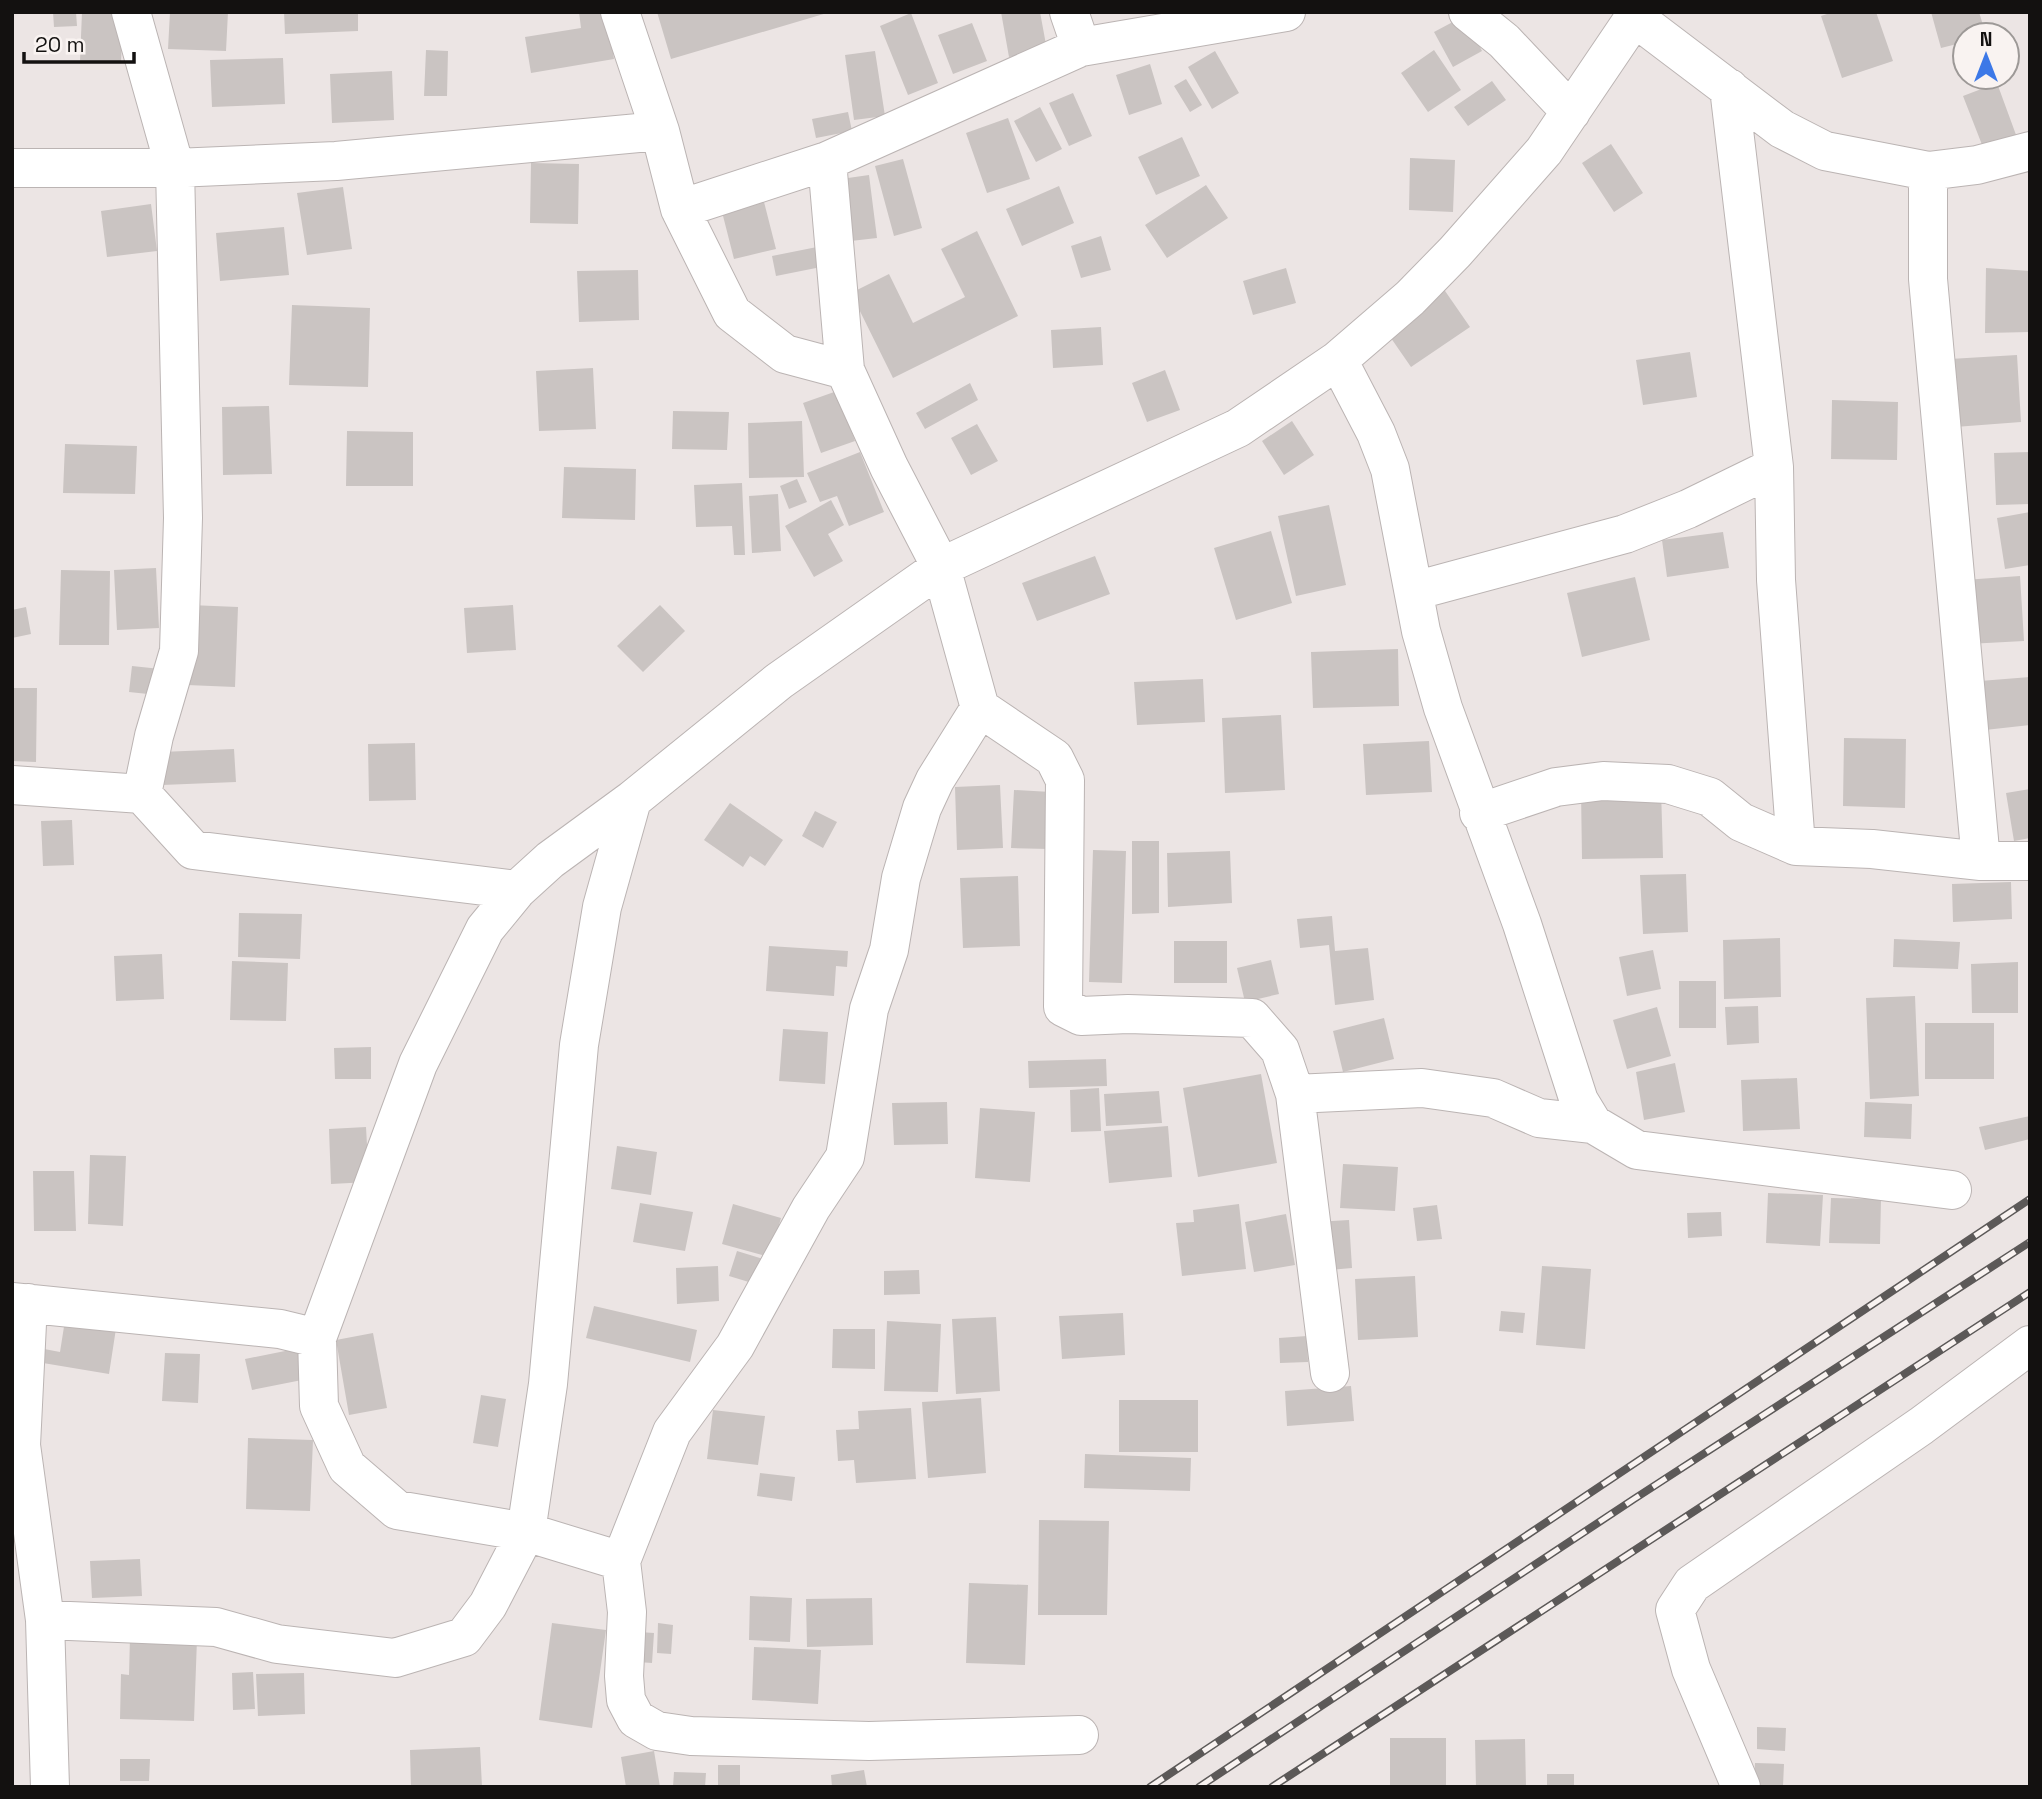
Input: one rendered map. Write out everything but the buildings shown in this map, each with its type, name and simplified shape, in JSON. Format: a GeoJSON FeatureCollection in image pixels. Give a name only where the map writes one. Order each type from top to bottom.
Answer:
{"type":"FeatureCollection","features":[{"type":"Feature","properties":{"kind":"street"},"geometry":{"type":"LineString","coordinates":[[131,12],[175,168],[182,614],[180,651],[154,736],[142,794]]}},
{"type":"Feature","properties":{"kind":"street"},"geometry":{"type":"LineString","coordinates":[[620,12],[660,131],[680,209],[732,313],[785,354],[845,370]]}},
{"type":"Feature","properties":{"kind":"street"},"geometry":{"type":"LineString","coordinates":[[680,209],[827,161],[1075,30],[1286,12]]}},
{"type":"Feature","properties":{"kind":"street"},"geometry":{"type":"LineString","coordinates":[[1468,12],[1504,41],[1571,112]]}},
{"type":"Feature","properties":{"kind":"street"},"geometry":{"type":"LineString","coordinates":[[621,1561],[526,1532],[397,1510],[347,1467],[319,1406],[317,1338],[418,1064],[485,929],[517,890],[550,860],[632,800],[779,681],[941,567],[1238,428],[1338,360],[1410,298],[1455,252],[1544,151],[1636,15],[1782,129],[1825,151],[1928,171],[1977,165],[2030,151]]}},
{"type":"Feature","properties":{"kind":"street"},"geometry":{"type":"LineString","coordinates":[[1729,88],[1774,467],[1776,580],[1796,846]]}},
{"type":"Feature","properties":{"kind":"street"},"geometry":{"type":"LineString","coordinates":[[12,168],[175,168],[336,161],[660,131]]}},
{"type":"Feature","properties":{"kind":"street"},"geometry":{"type":"LineString","coordinates":[[827,161],[845,370],[889,467],[941,567],[980,708],[1054,758],[1065,780],[1063,1007],[1081,1016],[1128,1014],[1252,1018],[1280,1050],[1295,1094],[1330,1373]]}},
{"type":"Feature","properties":{"kind":"street"},"geometry":{"type":"LineString","coordinates":[[1928,171],[1928,279],[1981,861]]}},
{"type":"Feature","properties":{"kind":"street"},"geometry":{"type":"LineString","coordinates":[[1338,360],[1376,433],[1390,469],[1414,591],[1443,708],[1479,813],[1522,924],[1579,1101],[1593,1124]]}},
{"type":"Feature","properties":{"kind":"street"},"geometry":{"type":"LineString","coordinates":[[1414,591],[1625,534],[1688,509],[1774,467]]}},
{"type":"Feature","properties":{"kind":"street"},"geometry":{"type":"LineString","coordinates":[[980,708],[935,780],[922,808],[904,867],[889,950],[869,1009],[845,1157],[811,1208],[735,1346],[672,1432],[621,1561],[627,1612],[624,1676],[626,1700],[636,1719],[657,1731],[691,1736],[869,1741],[1079,1735]]}},
{"type":"Feature","properties":{"kind":"street"},"geometry":{"type":"LineString","coordinates":[[1479,813],[1556,787],[1603,780],[1668,784],[1710,797],[1741,822],[1796,846],[1872,849],[1981,861],[2030,860]]}},
{"type":"Feature","properties":{"kind":"street"},"geometry":{"type":"LineString","coordinates":[[12,785],[142,794],[193,850],[517,890]]}},
{"type":"Feature","properties":{"kind":"street"},"geometry":{"type":"LineString","coordinates":[[45,1620],[216,1627],[277,1644],[395,1658],[464,1637],[488,1605],[526,1532],[550,1371],[579,1045],[602,906],[632,800]]}},
{"type":"Feature","properties":{"kind":"street"},"geometry":{"type":"LineString","coordinates":[[1295,1094],[1422,1088],[1493,1098],[1539,1118],[1593,1124],[1637,1150],[1952,1190]]}},
{"type":"Feature","properties":{"kind":"street"},"geometry":{"type":"LineString","coordinates":[[50,1787],[45,1620],[21,1445],[20,1303],[280,1329],[317,1338]]}},
{"type":"Feature","properties":{"kind":"street"},"geometry":{"type":"LineString","coordinates":[[1741,1787],[1691,1669],[1675,1611],[1692,1584],[1921,1426],[2030,1345]]}},
{"type":"Feature","properties":{"kind":"railway"},"geometry":{"type":"LineString","coordinates":[[1150,1787],[2030,1199]]}},
{"type":"Feature","properties":{"kind":"railway"},"geometry":{"type":"LineString","coordinates":[[1199,1787],[1634,1499],[2030,1242]]}},
{"type":"Feature","properties":{"kind":"railway"},"geometry":{"type":"LineString","coordinates":[[1272,1787],[2030,1292]]}}]}
